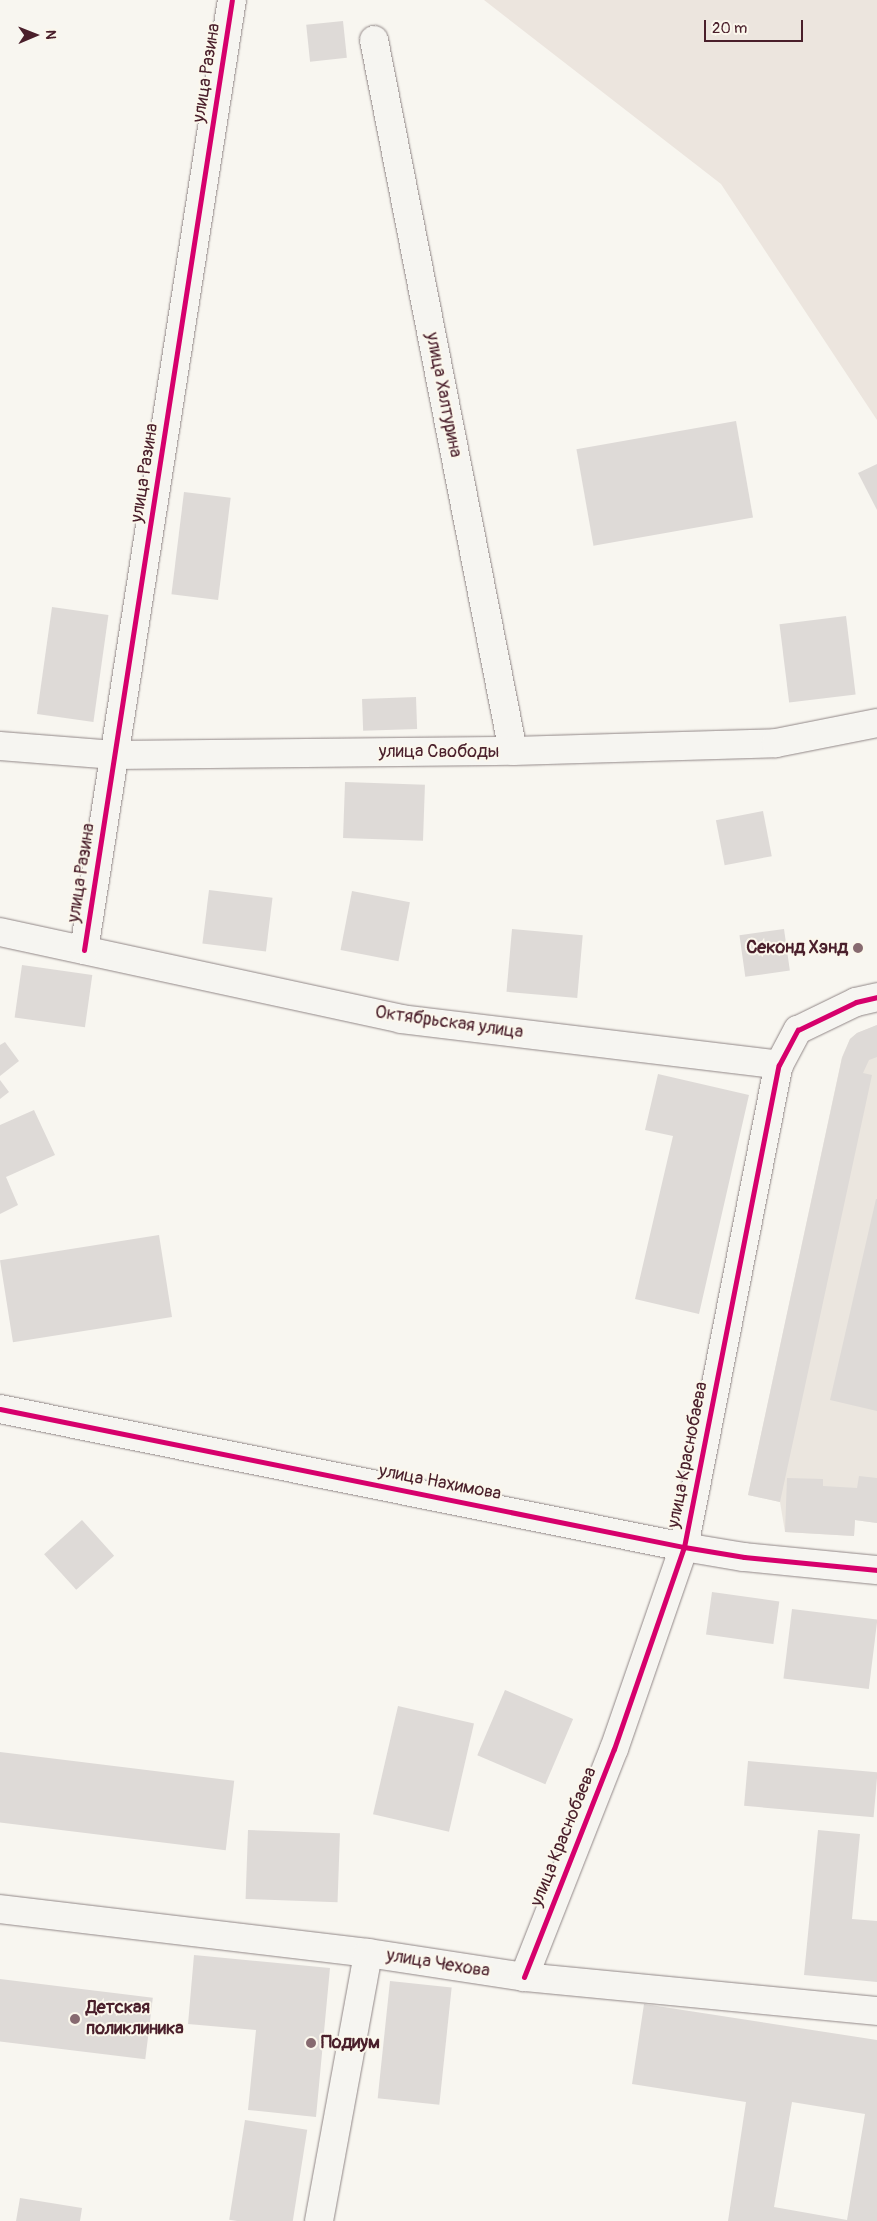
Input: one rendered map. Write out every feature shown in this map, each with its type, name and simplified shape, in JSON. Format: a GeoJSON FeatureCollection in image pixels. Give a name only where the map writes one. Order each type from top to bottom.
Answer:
{"type":"FeatureCollection","features":[{"type":"Feature","properties":{"kind":"street","name":"улица Разина"},"geometry":{"type":"LineString","coordinates":[[84,950],[232,0]]}},
{"type":"Feature","properties":{"kind":"street","name":"улица Халтурина"},"geometry":{"type":"LineString","coordinates":[[374,40],[513,751]]}},
{"type":"Feature","properties":{"kind":"street","name":"улица Свободы"},"geometry":{"type":"LineString","coordinates":[[0,746],[115,755],[513,751],[776,743],[877,723]]}},
{"type":"Feature","properties":{"kind":"street","name":"Октябрьская улица"},"geometry":{"type":"LineString","coordinates":[[0,932],[401,1019],[779,1065]]}},
{"type":"Feature","properties":{"kind":"street"},"geometry":{"type":"LineString","coordinates":[[779,1065],[798,1030],[856,1002],[877,997]]}},
{"type":"Feature","properties":{"kind":"street","name":"улица Краснобаева"},"geometry":{"type":"LineString","coordinates":[[524,1977],[614,1748],[684,1547],[779,1065]]}},
{"type":"Feature","properties":{"kind":"street","name":"улица Нахимова"},"geometry":{"type":"LineString","coordinates":[[0,1409],[684,1547],[744,1557],[877,1570]]}},
{"type":"Feature","properties":{"kind":"street","name":"улица Чехова"},"geometry":{"type":"LineString","coordinates":[[0,1909],[368,1953],[524,1977],[877,2011]]}},
{"type":"Feature","properties":{"kind":"street"},"geometry":{"type":"LineString","coordinates":[[319,2221],[368,1953]]}},
{"type":"Feature","properties":{"kind":"shaded area"},"geometry":{"type":"Polygon","coordinates":[[[484,0],[877,0],[877,420],[721,184],[484,0]]]}},
{"type":"Feature","properties":{"kind":"shaded area"},"geometry":{"type":"Polygon","coordinates":[[[877,1025],[877,1523],[855,1520],[854,1536],[785,1532],[780,1502],[748,1495],[842,1057],[850,1039],[857,1033],[877,1025]]]}},
{"type":"Feature","properties":{"kind":"building"},"geometry":{"type":"Polygon","coordinates":[[[343,21],[347,58],[310,62],[306,25],[343,21]]]}},
{"type":"Feature","properties":{"kind":"building"},"geometry":{"type":"Polygon","coordinates":[[[736,421],[753,518],[593,546],[576,449],[736,421]]]}},
{"type":"Feature","properties":{"kind":"building"},"geometry":{"type":"Polygon","coordinates":[[[877,464],[877,510],[858,473],[877,464]]]}},
{"type":"Feature","properties":{"kind":"building"},"geometry":{"type":"Polygon","coordinates":[[[184,492],[231,498],[218,600],[171,594],[184,492]]]}},
{"type":"Feature","properties":{"kind":"building"},"geometry":{"type":"Polygon","coordinates":[[[52,607],[108,615],[93,722],[37,714],[52,607]]]}},
{"type":"Feature","properties":{"kind":"building"},"geometry":{"type":"Polygon","coordinates":[[[846,616],[856,694],[789,703],[779,624],[846,616]]]}},
{"type":"Feature","properties":{"kind":"building"},"geometry":{"type":"Polygon","coordinates":[[[416,697],[417,729],[363,731],[362,699],[416,697]]]}},
{"type":"Feature","properties":{"kind":"building"},"geometry":{"type":"Polygon","coordinates":[[[345,782],[425,785],[423,841],[343,838],[345,782]]]}},
{"type":"Feature","properties":{"kind":"building"},"geometry":{"type":"Polygon","coordinates":[[[763,811],[772,856],[725,865],[716,820],[763,811]]]}},
{"type":"Feature","properties":{"kind":"building"},"geometry":{"type":"Polygon","coordinates":[[[209,890],[273,898],[266,951],[202,944],[209,890]]]}},
{"type":"Feature","properties":{"kind":"building"},"geometry":{"type":"Polygon","coordinates":[[[352,891],[410,902],[398,961],[341,950],[352,891]]]}},
{"type":"Feature","properties":{"kind":"building"},"geometry":{"type":"Polygon","coordinates":[[[512,929],[583,935],[577,998],[507,992],[512,929]]]}},
{"type":"Feature","properties":{"kind":"building"},"geometry":{"type":"Polygon","coordinates":[[[784,929],[790,971],[745,977],[739,935],[784,929]]]}},
{"type":"Feature","properties":{"kind":"building"},"geometry":{"type":"Polygon","coordinates":[[[22,965],[92,975],[85,1027],[15,1017],[22,965]]]}},
{"type":"Feature","properties":{"kind":"building"},"geometry":{"type":"Polygon","coordinates":[[[877,1025],[877,1057],[869,1060],[863,1073],[872,1075],[780,1502],[748,1495],[842,1058],[850,1039],[857,1033],[877,1025]]]}},
{"type":"Feature","properties":{"kind":"building"},"geometry":{"type":"Polygon","coordinates":[[[5,1042],[19,1061],[0,1076],[0,1045],[5,1042]]]}},
{"type":"Feature","properties":{"kind":"building"},"geometry":{"type":"Polygon","coordinates":[[[658,1074],[749,1095],[699,1314],[635,1299],[673,1136],[645,1130],[658,1074]]]}},
{"type":"Feature","properties":{"kind":"building"},"geometry":{"type":"Polygon","coordinates":[[[0,1080],[9,1092],[0,1099],[0,1080]]]}},
{"type":"Feature","properties":{"kind":"building"},"geometry":{"type":"Polygon","coordinates":[[[34,1110],[55,1155],[6,1177],[18,1205],[0,1214],[0,1125],[34,1110]]]}},
{"type":"Feature","properties":{"kind":"building"},"geometry":{"type":"Polygon","coordinates":[[[877,1199],[877,1411],[830,1400],[877,1199]]]}},
{"type":"Feature","properties":{"kind":"building"},"geometry":{"type":"Polygon","coordinates":[[[159,1235],[172,1317],[13,1342],[0,1260],[159,1235]]]}},
{"type":"Feature","properties":{"kind":"building"},"geometry":{"type":"Polygon","coordinates":[[[859,1476],[877,1478],[877,1523],[855,1520],[854,1536],[785,1532],[787,1478],[823,1479],[823,1486],[857,1488],[859,1476]]]}},
{"type":"Feature","properties":{"kind":"building"},"geometry":{"type":"Polygon","coordinates":[[[82,1520],[114,1556],[76,1590],[44,1554],[82,1520]]]}},
{"type":"Feature","properties":{"kind":"building"},"geometry":{"type":"Polygon","coordinates":[[[712,1592],[779,1601],[773,1644],[706,1635],[712,1592]]]}},
{"type":"Feature","properties":{"kind":"building"},"geometry":{"type":"Polygon","coordinates":[[[792,1609],[877,1619],[869,1689],[783,1678],[792,1609]]]}},
{"type":"Feature","properties":{"kind":"building"},"geometry":{"type":"Polygon","coordinates":[[[505,1690],[573,1719],[545,1784],[477,1755],[505,1690]]]}},
{"type":"Feature","properties":{"kind":"building"},"geometry":{"type":"Polygon","coordinates":[[[398,1706],[474,1724],[449,1832],[373,1814],[398,1706]]]}},
{"type":"Feature","properties":{"kind":"building"},"geometry":{"type":"Polygon","coordinates":[[[0,1752],[234,1781],[226,1850],[0,1823],[0,1752]]]}},
{"type":"Feature","properties":{"kind":"building"},"geometry":{"type":"Polygon","coordinates":[[[748,1761],[877,1772],[874,1817],[744,1806],[748,1761]]]}},
{"type":"Feature","properties":{"kind":"building"},"geometry":{"type":"Polygon","coordinates":[[[248,1830],[340,1833],[338,1902],[246,1899],[248,1830]]]}},
{"type":"Feature","properties":{"kind":"building"},"geometry":{"type":"Polygon","coordinates":[[[818,1830],[860,1834],[852,1919],[877,1921],[877,1982],[804,1975],[818,1830]]]}},
{"type":"Feature","properties":{"kind":"building"},"geometry":{"type":"Polygon","coordinates":[[[194,1955],[330,1968],[316,2117],[248,2110],[256,2030],[188,2024],[194,1955]]]}},
{"type":"Feature","properties":{"kind":"building","name":"Детская поликлиника"},"geometry":{"type":"Polygon","coordinates":[[[0,1979],[153,1998],[145,2059],[0,2041],[0,1979]]]}},
{"type":"Feature","properties":{"kind":"building"},"geometry":{"type":"Polygon","coordinates":[[[390,1981],[452,1987],[439,2105],[378,2098],[390,1981]]]}},
{"type":"Feature","properties":{"kind":"building"},"geometry":{"type":"Polygon","coordinates":[[[644,2004],[877,2040],[877,2221],[728,2221],[746,2102],[632,2084],[644,2004]],[[792,2102],[774,2207],[847,2220],[865,2114],[792,2102]]]}},
{"type":"Feature","properties":{"kind":"building"},"geometry":{"type":"Polygon","coordinates":[[[245,2120],[307,2130],[293,2221],[229,2220],[245,2120]]]}},
{"type":"Feature","properties":{"kind":"building"},"geometry":{"type":"Polygon","coordinates":[[[20,2198],[82,2208],[80,2221],[16,2221],[20,2198]]]}},
{"type":"Feature","properties":{"kind":"cycle path"},"geometry":{"type":"LineString","coordinates":[[84,950],[232,0]]}},
{"type":"Feature","properties":{"kind":"cycle path"},"geometry":{"type":"LineString","coordinates":[[524,1977],[614,1749],[684,1547],[779,1065],[798,1030],[856,1002],[877,997]]}},
{"type":"Feature","properties":{"kind":"cycle path"},"geometry":{"type":"LineString","coordinates":[[0,1409],[684,1547],[744,1557],[877,1570]]}},
{"type":"Feature","properties":{"kind":"place","name":"Секонд Хэнд"},"geometry":{"type":"Point","coordinates":[858,948]}},
{"type":"Feature","properties":{"kind":"place","name":"Детская поликлиника"},"geometry":{"type":"Point","coordinates":[75,2019]}},
{"type":"Feature","properties":{"kind":"place","name":"Подиум"},"geometry":{"type":"Point","coordinates":[311,2043]}}]}
